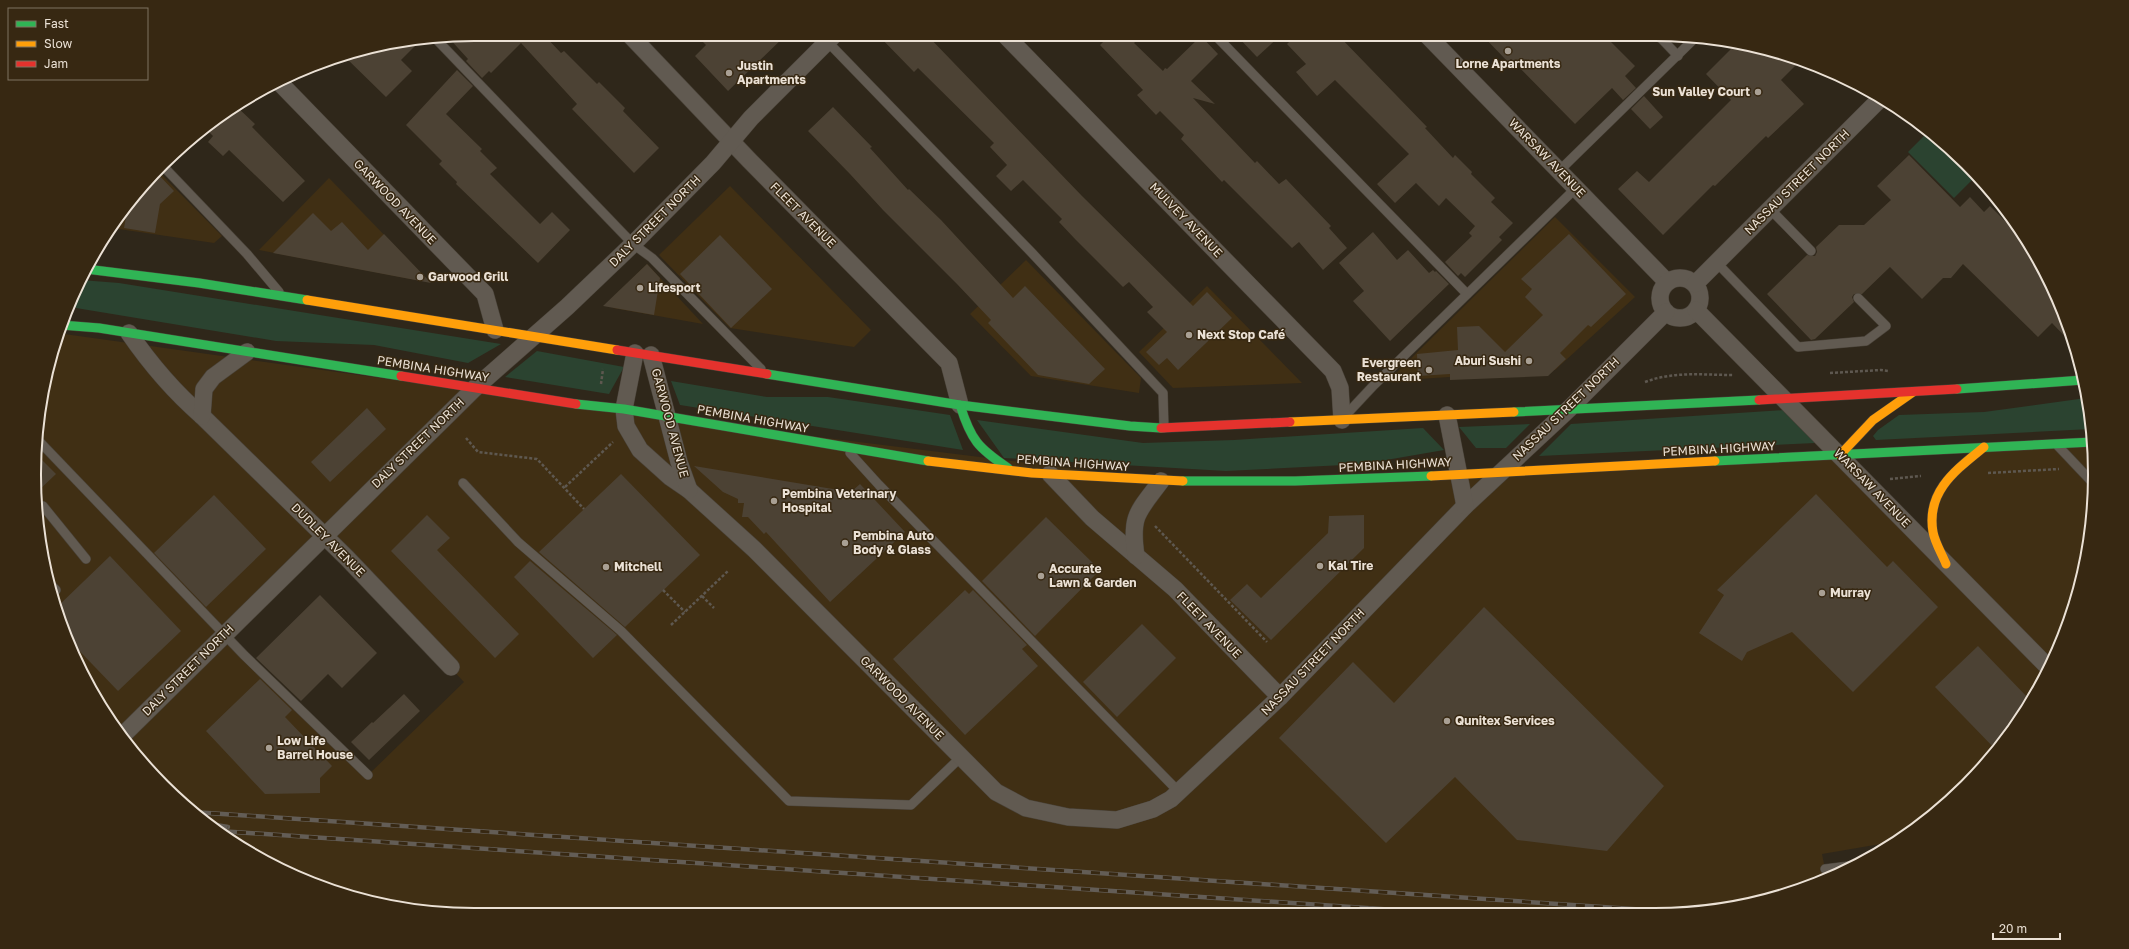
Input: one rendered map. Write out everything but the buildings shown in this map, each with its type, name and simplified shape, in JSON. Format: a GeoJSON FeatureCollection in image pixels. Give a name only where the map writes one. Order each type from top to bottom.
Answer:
{"type":"FeatureCollection","features":[{"type":"Feature","properties":{"kind":"main road"},"geometry":{"type":"LineString","coordinates":[[93,270],[199,283],[284,298],[533,336],[960,405],[1100,424],[1164,428],[1914,392],[2078,380]]}},
{"type":"Feature","properties":{"kind":"main road","name":"PEMBINA HIGHWAY"},"geometry":{"type":"LineString","coordinates":[[68,326],[129,333],[475,388],[624,409],[928,461],[1050,474],[1161,481],[1291,482],[1459,475],[2087,442]]}},
{"type":"Feature","properties":{"kind":"main road"},"geometry":{"type":"LineString","coordinates":[[1840,455],[1873,420],[1914,392]]}},
{"type":"Feature","properties":{"kind":"main road"},"geometry":{"type":"LineString","coordinates":[[960,405],[968,434],[982,451],[1011,470]]}},
{"type":"Feature","properties":{"kind":"main road"},"geometry":{"type":"LineString","coordinates":[[1946,564],[1933,532],[1932,505],[1943,482],[1984,447]]}},
{"type":"Feature","properties":{"kind":"street","name":"FLEET AVENUE"},"geometry":{"type":"LineString","coordinates":[[636,41],[949,363],[960,405]]}},
{"type":"Feature","properties":{"kind":"street","name":"DALY STREET NORTH"},"geometry":{"type":"LineString","coordinates":[[126,732],[323,536],[475,388],[633,244],[712,163],[731,140],[823,41]]}},
{"type":"Feature","properties":{"kind":"street","name":"MULVEY AVENUE"},"geometry":{"type":"LineString","coordinates":[[1011,41],[1333,371],[1340,388],[1342,420]]}},
{"type":"Feature","properties":{"kind":"street","name":"WARSAW AVENUE"},"geometry":{"type":"LineString","coordinates":[[1433,41],[1667,282]]}},
{"type":"Feature","properties":{"kind":"street","name":"GARWOOD AVENUE"},"geometry":{"type":"LineString","coordinates":[[282,86],[485,294],[495,330]]}},
{"type":"Feature","properties":{"kind":"street","name":"NASSAU STREET NORTH"},"geometry":{"type":"LineString","coordinates":[[1695,284],[1877,102]]}},
{"type":"Feature","properties":{"kind":"street"},"geometry":{"type":"LineString","coordinates":[[1678,278],[1690,280],[1695,284],[1698,288],[1700,299],[1696,310],[1691,314],[1678,318],[1666,312],[1660,300],[1663,287],[1667,282],[1678,278]]}},
{"type":"Feature","properties":{"kind":"street","name":"WARSAW AVENUE"},"geometry":{"type":"LineString","coordinates":[[1696,310],[1785,398],[2044,663]]}},
{"type":"Feature","properties":{"kind":"street","name":"NASSAU STREET NORTH"},"geometry":{"type":"LineString","coordinates":[[1153,809],[1171,799],[1179,792],[1280,697],[1498,473],[1569,409],[1666,312]]}},
{"type":"Feature","properties":{"kind":"street","name":"DUDLEY AVENUE"},"geometry":{"type":"LineString","coordinates":[[129,333],[154,369],[179,397],[202,416],[323,536],[451,667]]}},
{"type":"Feature","properties":{"kind":"street"},"geometry":{"type":"LineString","coordinates":[[202,416],[204,389],[213,377],[247,352]]}},
{"type":"Feature","properties":{"kind":"street","name":"GARWOOD AVENUE"},"geometry":{"type":"LineString","coordinates":[[635,353],[624,409],[626,426],[640,450],[670,477],[690,490],[754,550],[996,792],[1026,808],[1068,817],[1117,820],[1153,809]]}},
{"type":"Feature","properties":{"kind":"street","name":"GARWOOD AVENUE"},"geometry":{"type":"LineString","coordinates":[[651,355],[684,479],[690,490]]}},
{"type":"Feature","properties":{"kind":"street"},"geometry":{"type":"LineString","coordinates":[[1447,415],[1465,506]]}},
{"type":"Feature","properties":{"kind":"street","name":"FLEET AVENUE"},"geometry":{"type":"LineString","coordinates":[[1050,474],[1092,518],[1175,589],[1280,697]]}},
{"type":"Feature","properties":{"kind":"street"},"geometry":{"type":"LineString","coordinates":[[1136,556],[1133,537],[1138,512],[1161,481]]}},
{"type":"Feature","properties":{"kind":"lane"},"geometry":{"type":"LineString","coordinates":[[831,41],[1163,393],[1164,428]]}},
{"type":"Feature","properties":{"kind":"lane"},"geometry":{"type":"LineString","coordinates":[[1221,41],[1467,294]]}},
{"type":"Feature","properties":{"kind":"lane"},"geometry":{"type":"LineString","coordinates":[[1664,41],[1678,56]]}},
{"type":"Feature","properties":{"kind":"lane"},"geometry":{"type":"LineString","coordinates":[[440,43],[633,244],[652,258],[765,374]]}},
{"type":"Feature","properties":{"kind":"lane"},"geometry":{"type":"LineString","coordinates":[[1559,171],[1690,43]]}},
{"type":"Feature","properties":{"kind":"lane"},"geometry":{"type":"LineString","coordinates":[[166,170],[247,254],[284,298]]}},
{"type":"Feature","properties":{"kind":"lane"},"geometry":{"type":"LineString","coordinates":[[1342,420],[1373,386],[1576,188]]}},
{"type":"Feature","properties":{"kind":"lane"},"geometry":{"type":"LineString","coordinates":[[1770,209],[1811,251]]}},
{"type":"Feature","properties":{"kind":"lane"},"geometry":{"type":"LineString","coordinates":[[1717,263],[1798,347],[1866,342],[1886,326],[1858,298]]}},
{"type":"Feature","properties":{"kind":"lane"},"geometry":{"type":"LineString","coordinates":[[42,443],[224,634],[368,775]]}},
{"type":"Feature","properties":{"kind":"lane"},"geometry":{"type":"LineString","coordinates":[[2057,444],[2088,478]]}},
{"type":"Feature","properties":{"kind":"lane"},"geometry":{"type":"LineString","coordinates":[[845,447],[879,485],[1179,792]]}},
{"type":"Feature","properties":{"kind":"lane"},"geometry":{"type":"LineString","coordinates":[[464,483],[518,542],[621,631],[789,801],[911,805],[961,757]]}},
{"type":"Feature","properties":{"kind":"lane"},"geometry":{"type":"LineString","coordinates":[[42,507],[86,559]]}},
{"type":"Feature","properties":{"kind":"lane"},"geometry":{"type":"LineString","coordinates":[[1825,870],[1834,868]]}},
{"type":"Feature","properties":{"kind":"path"},"geometry":{"type":"LineString","coordinates":[[600,388],[604,363]]}},
{"type":"Feature","properties":{"kind":"path"},"geometry":{"type":"LineString","coordinates":[[466,438],[478,452],[537,459],[565,487],[584,509]]}},
{"type":"Feature","properties":{"kind":"path"},"geometry":{"type":"LineString","coordinates":[[565,487],[615,440]]}},
{"type":"Feature","properties":{"kind":"path"},"geometry":{"type":"LineString","coordinates":[[1983,473],[2079,468]]}},
{"type":"Feature","properties":{"kind":"path"},"geometry":{"type":"LineString","coordinates":[[1907,477],[1951,475]]}},
{"type":"Feature","properties":{"kind":"path"},"geometry":{"type":"LineString","coordinates":[[1153,525],[1267,642]]}},
{"type":"Feature","properties":{"kind":"path"},"geometry":{"type":"LineString","coordinates":[[671,625],[728,571]]}},
{"type":"Feature","properties":{"kind":"path"},"geometry":{"type":"LineString","coordinates":[[663,590],[685,612]]}},
{"type":"Feature","properties":{"kind":"path"},"geometry":{"type":"LineString","coordinates":[[702,596],[714,608]]}},
{"type":"Feature","properties":{"kind":"shaded area"},"geometry":{"type":"Polygon","coordinates":[[[162,175],[222,236],[214,243],[118,229],[162,175]]]}},
{"type":"Feature","properties":{"kind":"shaded area"},"geometry":{"type":"Polygon","coordinates":[[[329,178],[422,274],[416,280],[259,250],[329,178]]]}},
{"type":"Feature","properties":{"kind":"shaded area"},"geometry":{"type":"Polygon","coordinates":[[[730,186],[871,330],[854,347],[730,328],[659,255],[730,186]]]}},
{"type":"Feature","properties":{"kind":"shaded area"},"geometry":{"type":"Polygon","coordinates":[[[1555,217],[1635,297],[1555,370],[1388,381],[1555,217]]]}},
{"type":"Feature","properties":{"kind":"shaded area"},"geometry":{"type":"Polygon","coordinates":[[[1026,260],[1141,378],[1139,393],[1031,376],[970,314],[1026,260]]]}},
{"type":"Feature","properties":{"kind":"shaded area","name":"Lifesport"},"geometry":{"type":"Polygon","coordinates":[[[647,264],[703,324],[613,308],[611,299],[647,264]]]}},
{"type":"Feature","properties":{"kind":"shaded area"},"geometry":{"type":"Polygon","coordinates":[[[1207,286],[1302,383],[1173,388],[1139,352],[1207,286]]]}},
{"type":"Feature","properties":{"kind":"shaded area"},"geometry":{"type":"Polygon","coordinates":[[[64,334],[690,421],[1172,481],[1840,455],[1945,563],[1932,505],[1984,447],[2087,446],[2087,503],[2080,559],[2073,587],[2055,640],[2030,691],[2015,715],[1980,760],[1961,781],[1918,818],[1895,835],[1881,844],[1822,854],[1826,872],[1794,885],[1739,900],[1683,907],[1654,908],[474,908],[418,904],[390,900],[362,893],[335,885],[283,863],[234,835],[211,818],[168,781],[149,760],[114,715],[99,691],[74,640],[64,614],[49,559],[45,531],[42,503],[42,446],[49,390],[56,362],[64,334]],[[324,536],[224,634],[368,775],[464,682],[324,536]]]}},
{"type":"Feature","properties":{"kind":"green space"},"geometry":{"type":"Polygon","coordinates":[[[1924,136],[1961,168],[1972,180],[1954,198],[1908,152],[1924,136]]]}},
{"type":"Feature","properties":{"kind":"green space"},"geometry":{"type":"Polygon","coordinates":[[[87,280],[119,283],[501,344],[468,363],[374,345],[276,341],[75,307],[87,280]]]}},
{"type":"Feature","properties":{"kind":"green space"},"geometry":{"type":"Polygon","coordinates":[[[537,351],[624,367],[609,394],[505,377],[537,351]]]}},
{"type":"Feature","properties":{"kind":"green space"},"geometry":{"type":"Polygon","coordinates":[[[671,381],[767,397],[828,397],[950,415],[963,450],[680,405],[671,381]]]}},
{"type":"Feature","properties":{"kind":"green space"},"geometry":{"type":"Polygon","coordinates":[[[2081,399],[2085,429],[1876,440],[1873,436],[1878,430],[1899,415],[1984,412],[2081,399]]]}},
{"type":"Feature","properties":{"kind":"green space"},"geometry":{"type":"Polygon","coordinates":[[[1784,410],[1815,443],[1539,456],[1571,424],[1784,410]]]}},
{"type":"Feature","properties":{"kind":"green space"},"geometry":{"type":"Polygon","coordinates":[[[977,420],[1143,443],[1234,440],[1423,428],[1444,450],[1363,464],[1226,471],[1004,458],[977,420]]]}},
{"type":"Feature","properties":{"kind":"green space"},"geometry":{"type":"Polygon","coordinates":[[[1530,424],[1506,448],[1476,448],[1459,427],[1530,424]]]}},
{"type":"Feature","properties":{"kind":"railway"},"geometry":{"type":"LineString","coordinates":[[205,813],[1617,908]]}},
{"type":"Feature","properties":{"kind":"railway"},"geometry":{"type":"LineString","coordinates":[[222,826],[228,827]]}},
{"type":"Feature","properties":{"kind":"railway"},"geometry":{"type":"LineString","coordinates":[[230,832],[1365,908]]}},
{"type":"Feature","properties":{"kind":"traffic: fast"},"geometry":{"type":"LineString","coordinates":[[93,270],[199,283],[307,300]]}},
{"type":"Feature","properties":{"kind":"traffic: fast"},"geometry":{"type":"LineString","coordinates":[[68,326],[99,328],[401,376]]}},
{"type":"Feature","properties":{"kind":"traffic: fast"},"geometry":{"type":"LineString","coordinates":[[767,374],[960,405],[1130,426],[1161,428]]}},
{"type":"Feature","properties":{"kind":"traffic: fast"},"geometry":{"type":"LineString","coordinates":[[1957,389],[2078,380]]}},
{"type":"Feature","properties":{"kind":"traffic: fast"},"geometry":{"type":"LineString","coordinates":[[1514,412],[1759,400]]}},
{"type":"Feature","properties":{"kind":"traffic: fast"},"geometry":{"type":"LineString","coordinates":[[576,404],[624,409],[928,461]]}},
{"type":"Feature","properties":{"kind":"traffic: fast"},"geometry":{"type":"LineString","coordinates":[[960,405],[968,427],[977,442],[989,455],[1008,468]]}},
{"type":"Feature","properties":{"kind":"traffic: fast"},"geometry":{"type":"LineString","coordinates":[[1715,461],[2087,442]]}},
{"type":"Feature","properties":{"kind":"traffic: fast"},"geometry":{"type":"LineString","coordinates":[[1183,481],[1295,481],[1431,476]]}},
{"type":"Feature","properties":{"kind":"traffic: slow"},"geometry":{"type":"LineString","coordinates":[[307,300],[617,350]]}},
{"type":"Feature","properties":{"kind":"traffic: slow"},"geometry":{"type":"LineString","coordinates":[[1840,455],[1873,420],[1913,392]]}},
{"type":"Feature","properties":{"kind":"traffic: slow"},"geometry":{"type":"LineString","coordinates":[[1290,422],[1514,412]]}},
{"type":"Feature","properties":{"kind":"traffic: slow"},"geometry":{"type":"LineString","coordinates":[[1946,564],[1933,532],[1932,518],[1934,505],[1945,483],[1963,464],[1984,447]]}},
{"type":"Feature","properties":{"kind":"traffic: slow"},"geometry":{"type":"LineString","coordinates":[[928,461],[1032,473],[1183,481]]}},
{"type":"Feature","properties":{"kind":"traffic: slow"},"geometry":{"type":"LineString","coordinates":[[1431,476],[1715,461]]}},
{"type":"Feature","properties":{"kind":"traffic: jam"},"geometry":{"type":"LineString","coordinates":[[617,350],[767,374]]}},
{"type":"Feature","properties":{"kind":"traffic: jam"},"geometry":{"type":"LineString","coordinates":[[401,376],[576,404]]}},
{"type":"Feature","properties":{"kind":"traffic: jam"},"geometry":{"type":"LineString","coordinates":[[1759,400],[1957,389]]}},
{"type":"Feature","properties":{"kind":"traffic: jam"},"geometry":{"type":"LineString","coordinates":[[1161,428],[1290,422]]}},
{"type":"Feature","properties":{"kind":"place","name":"Lorne Apartments"},"geometry":{"type":"Point","coordinates":[1508,51]}},
{"type":"Feature","properties":{"kind":"place","name":"Justin Apartments"},"geometry":{"type":"Point","coordinates":[729,73]}},
{"type":"Feature","properties":{"kind":"place","name":"Sun Valley Court"},"geometry":{"type":"Point","coordinates":[1758,92]}},
{"type":"Feature","properties":{"kind":"place","name":"Garwood Grill"},"geometry":{"type":"Point","coordinates":[420,277]}},
{"type":"Feature","properties":{"kind":"place","name":"Lifesport"},"geometry":{"type":"Point","coordinates":[640,288]}},
{"type":"Feature","properties":{"kind":"place","name":"Next Stop Café"},"geometry":{"type":"Point","coordinates":[1189,335]}},
{"type":"Feature","properties":{"kind":"place","name":"Aburi Sushi"},"geometry":{"type":"Point","coordinates":[1529,361]}},
{"type":"Feature","properties":{"kind":"place","name":"Evergreen Restaurant"},"geometry":{"type":"Point","coordinates":[1429,370]}},
{"type":"Feature","properties":{"kind":"place","name":"Pembina Veterinary Hospital"},"geometry":{"type":"Point","coordinates":[774,501]}},
{"type":"Feature","properties":{"kind":"place","name":"Pembina Auto Body & Glass"},"geometry":{"type":"Point","coordinates":[845,543]}},
{"type":"Feature","properties":{"kind":"place","name":"Kal Tire"},"geometry":{"type":"Point","coordinates":[1320,566]}},
{"type":"Feature","properties":{"kind":"place","name":"Mitchell"},"geometry":{"type":"Point","coordinates":[606,567]}},
{"type":"Feature","properties":{"kind":"place","name":"Accurate Lawn & Garden"},"geometry":{"type":"Point","coordinates":[1041,576]}},
{"type":"Feature","properties":{"kind":"place","name":"Murray"},"geometry":{"type":"Point","coordinates":[1822,593]}},
{"type":"Feature","properties":{"kind":"place","name":"Qunitex Services"},"geometry":{"type":"Point","coordinates":[1447,721]}},
{"type":"Feature","properties":{"kind":"place","name":"Low Life Barrel House"},"geometry":{"type":"Point","coordinates":[269,748]}}]}
